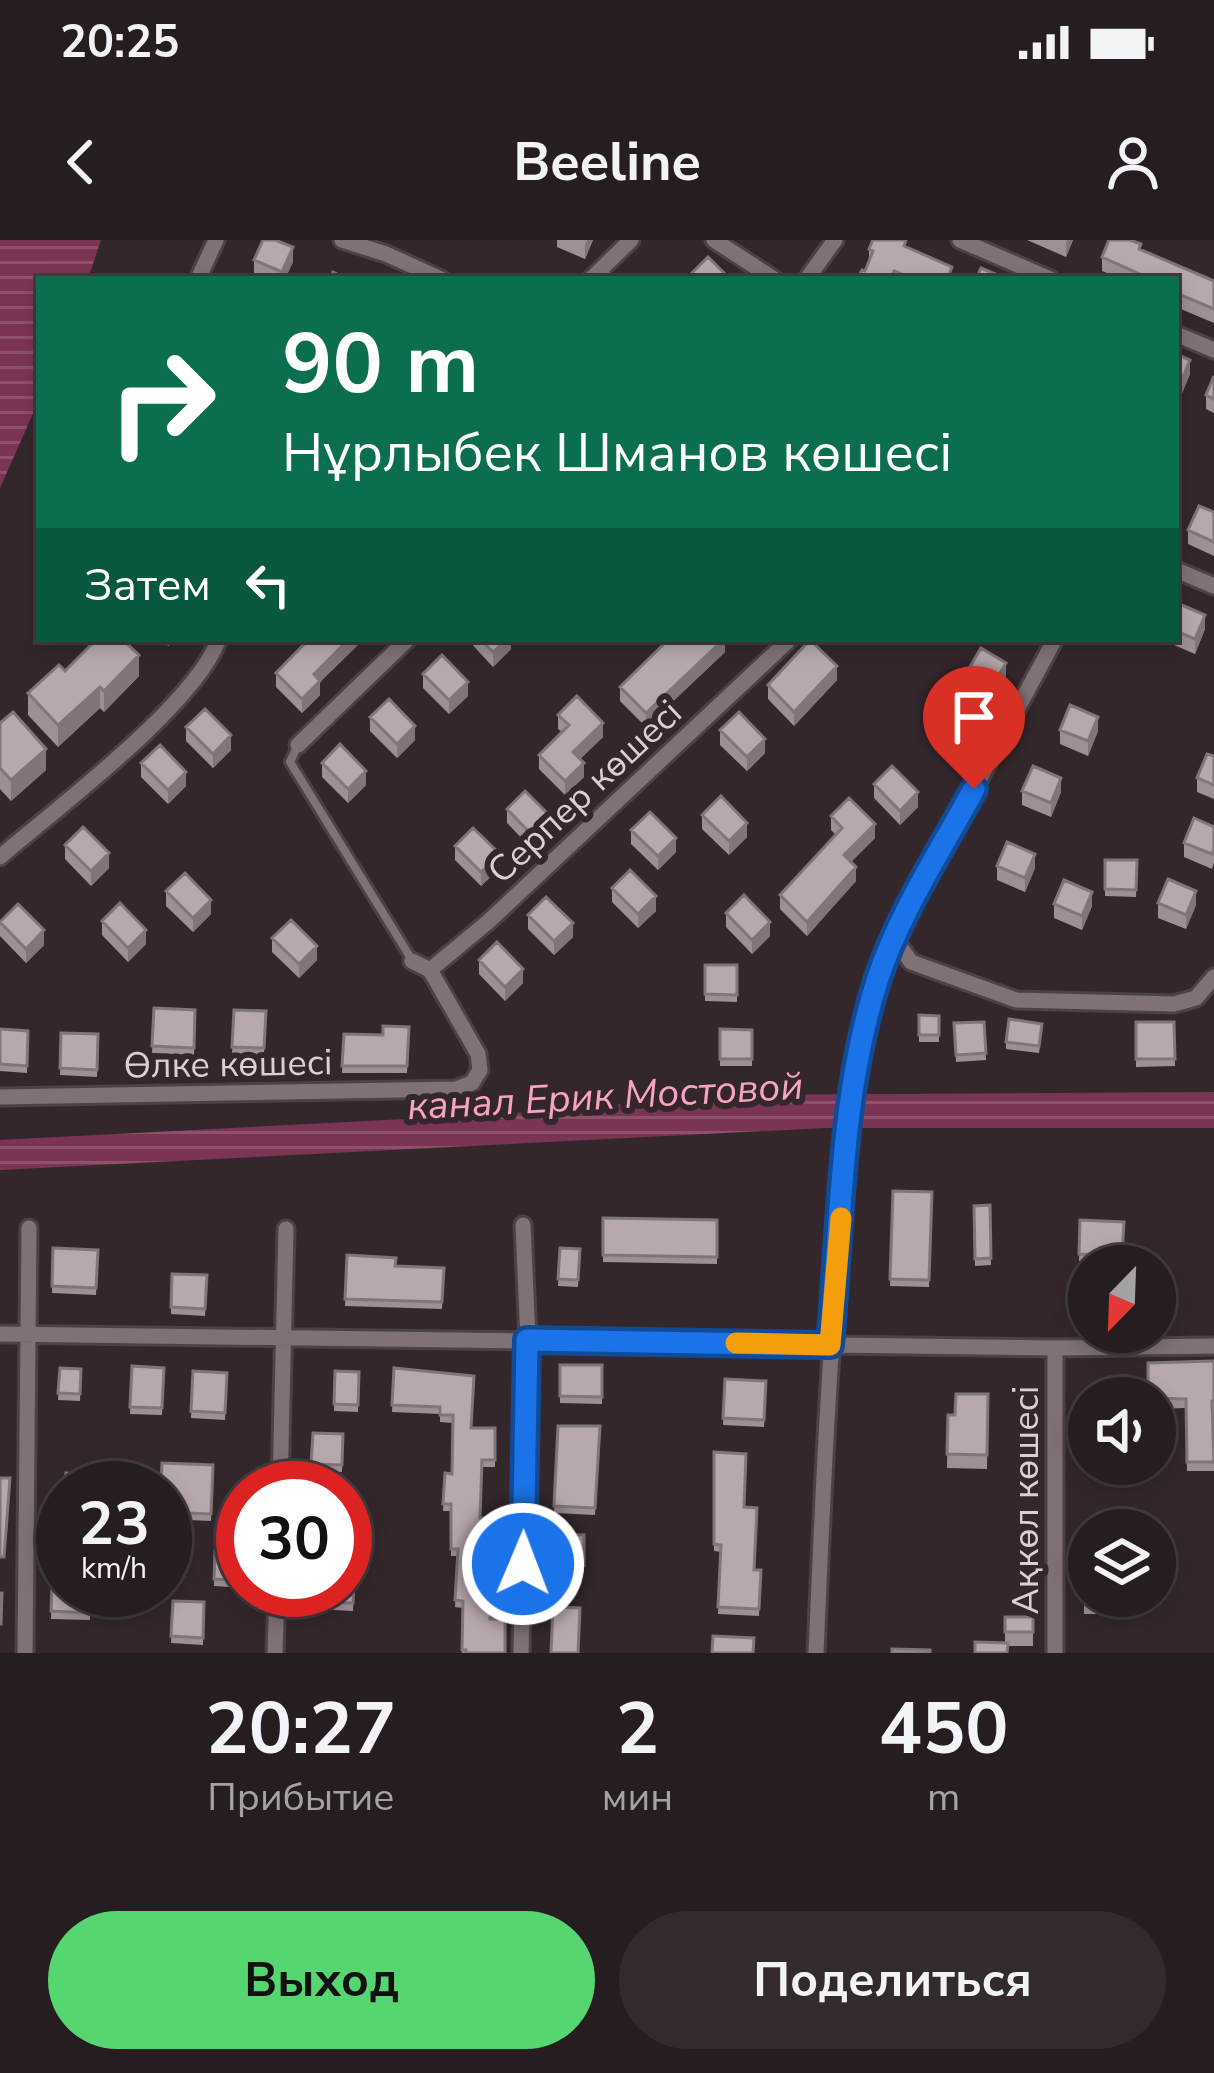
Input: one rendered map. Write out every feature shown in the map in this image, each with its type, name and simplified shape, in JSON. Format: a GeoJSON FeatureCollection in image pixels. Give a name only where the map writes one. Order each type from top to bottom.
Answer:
{"type":"FeatureCollection","features":[{"type":"Feature","properties":{"kind":"street"},"geometry":{"type":"LineString","coordinates":[[199,276],[216,240]]}},
{"type":"Feature","properties":{"kind":"street"},"geometry":{"type":"LineString","coordinates":[[342,240],[434,276]]}},
{"type":"Feature","properties":{"kind":"street"},"geometry":{"type":"LineString","coordinates":[[593,276],[631,240]]}},
{"type":"Feature","properties":{"kind":"street"},"geometry":{"type":"LineString","coordinates":[[714,240],[769,276]]}},
{"type":"Feature","properties":{"kind":"street"},"geometry":{"type":"LineString","coordinates":[[812,276],[835,240]]}},
{"type":"Feature","properties":{"kind":"street"},"geometry":{"type":"LineString","coordinates":[[961,240],[1043,276]]}},
{"type":"Feature","properties":{"kind":"street"},"geometry":{"type":"LineString","coordinates":[[1179,335],[1214,350]]}},
{"type":"Feature","properties":{"kind":"street"},"geometry":{"type":"LineString","coordinates":[[1179,571],[1214,586]]}},
{"type":"Feature","properties":{"kind":"street"},"geometry":{"type":"LineString","coordinates":[[0,857],[127,748],[204,670],[218,642]]}},
{"type":"Feature","properties":{"kind":"street"},"geometry":{"type":"LineString","coordinates":[[298,746],[404,642]]}},
{"type":"Feature","properties":{"kind":"street","name":"Серпер көшесі"},"geometry":{"type":"LineString","coordinates":[[430,970],[489,921],[787,642]]}},
{"type":"Feature","properties":{"kind":"street"},"geometry":{"type":"LineString","coordinates":[[816,1653],[830,1345],[845,1169],[854,1082],[873,997],[894,938],[1052,642]]}},
{"type":"Feature","properties":{"kind":"street"},"geometry":{"type":"LineString","coordinates":[[894,938],[911,962],[1016,1000],[1174,1004],[1196,998],[1213,975]]}},
{"type":"Feature","properties":{"kind":"street"},"geometry":{"type":"LineString","coordinates":[[412,961],[430,970]]}},
{"type":"Feature","properties":{"kind":"street","name":"Өлке көшесі"},"geometry":{"type":"LineString","coordinates":[[0,1097],[456,1089],[472,1083],[479,1070],[478,1054],[430,970]]}},
{"type":"Feature","properties":{"kind":"street"},"geometry":{"type":"LineString","coordinates":[[521,1653],[527,1340],[524,1226]]}},
{"type":"Feature","properties":{"kind":"street"},"geometry":{"type":"LineString","coordinates":[[25,1653],[29,1228]]}},
{"type":"Feature","properties":{"kind":"street"},"geometry":{"type":"LineString","coordinates":[[281,1461],[286,1228]]}},
{"type":"Feature","properties":{"kind":"street"},"geometry":{"type":"LineString","coordinates":[[0,1334],[1214,1346]]}},
{"type":"Feature","properties":{"kind":"street","name":"Ақкөл көшесі"},"geometry":{"type":"LineString","coordinates":[[1055,1348],[1055,1653]]}},
{"type":"Feature","properties":{"kind":"street"},"geometry":{"type":"LineString","coordinates":[[275,1653],[276,1617]]}},
{"type":"Feature","properties":{"kind":"lane"},"geometry":{"type":"LineString","coordinates":[[298,746],[290,762],[412,961]]}},
{"type":"Feature","properties":{"kind":"shaded area"},"geometry":{"type":"Polygon","coordinates":[[[0,240],[101,240],[89,276],[36,276],[36,407],[0,488],[0,240]]]}},
{"type":"Feature","properties":{"kind":"shaded area","name":"канал Ерик Мостовой"},"geometry":{"type":"Polygon","coordinates":[[[1214,1092],[1214,1128],[824,1128],[0,1170],[0,1140],[503,1114],[730,1095],[1214,1092]]]}},
{"type":"Feature","properties":{"kind":"building"},"geometry":{"type":"Polygon","coordinates":[[[263,240],[293,247],[282,272],[254,260],[263,240]]]}},
{"type":"Feature","properties":{"kind":"building"},"geometry":{"type":"Polygon","coordinates":[[[873,240],[906,240],[904,246],[952,267],[948,276],[906,276],[894,271],[892,276],[859,276],[873,251],[869,249],[873,240]]]}},
{"type":"Feature","properties":{"kind":"building"},"geometry":{"type":"Polygon","coordinates":[[[1109,240],[1141,244],[1139,249],[1214,281],[1214,309],[1179,294],[1179,276],[1144,276],[1102,257],[1109,240]]]}},
{"type":"Feature","properties":{"kind":"building"},"geometry":{"type":"Polygon","coordinates":[[[708,257],[727,276],[691,276],[708,257]]]}},
{"type":"Feature","properties":{"kind":"building"},"geometry":{"type":"Polygon","coordinates":[[[981,268],[1000,276],[977,276],[981,268]]]}},
{"type":"Feature","properties":{"kind":"building"},"geometry":{"type":"Polygon","coordinates":[[[1179,355],[1190,360],[1179,384],[1179,355]]]}},
{"type":"Feature","properties":{"kind":"building"},"geometry":{"type":"Polygon","coordinates":[[[1214,376],[1214,399],[1206,395],[1214,376]]]}},
{"type":"Feature","properties":{"kind":"building"},"geometry":{"type":"Polygon","coordinates":[[[1199,506],[1214,512],[1214,542],[1188,530],[1199,506]]]}},
{"type":"Feature","properties":{"kind":"building"},"geometry":{"type":"Polygon","coordinates":[[[1179,604],[1205,615],[1195,639],[1179,632],[1179,604]]]}},
{"type":"Feature","properties":{"kind":"building"},"geometry":{"type":"Polygon","coordinates":[[[94,642],[125,642],[139,655],[104,691],[100,687],[58,725],[28,693],[59,665],[65,671],[94,642]]]}},
{"type":"Feature","properties":{"kind":"building"},"geometry":{"type":"Polygon","coordinates":[[[306,642],[346,642],[314,674],[320,681],[302,699],[276,673],[306,642]]]}},
{"type":"Feature","properties":{"kind":"building"},"geometry":{"type":"Polygon","coordinates":[[[483,642],[504,642],[493,652],[483,642]]]}},
{"type":"Feature","properties":{"kind":"building"},"geometry":{"type":"Polygon","coordinates":[[[666,642],[721,642],[646,713],[620,687],[666,642]]]}},
{"type":"Feature","properties":{"kind":"building"},"geometry":{"type":"Polygon","coordinates":[[[808,642],[837,666],[794,712],[768,685],[808,642]]]}},
{"type":"Feature","properties":{"kind":"building"},"geometry":{"type":"Polygon","coordinates":[[[981,648],[1006,663],[984,699],[951,733],[929,713],[951,689],[955,692],[981,648]]]}},
{"type":"Feature","properties":{"kind":"building"},"geometry":{"type":"Polygon","coordinates":[[[442,655],[468,682],[449,700],[423,674],[442,655]]]}},
{"type":"Feature","properties":{"kind":"building"},"geometry":{"type":"Polygon","coordinates":[[[577,696],[603,723],[573,752],[584,763],[565,781],[539,755],[569,725],[558,715],[577,696]]]}},
{"type":"Feature","properties":{"kind":"building"},"geometry":{"type":"Polygon","coordinates":[[[389,699],[415,726],[397,744],[370,717],[389,699]]]}},
{"type":"Feature","properties":{"kind":"building"},"geometry":{"type":"Polygon","coordinates":[[[1070,705],[1098,717],[1088,741],[1060,730],[1070,705]]]}},
{"type":"Feature","properties":{"kind":"building"},"geometry":{"type":"Polygon","coordinates":[[[205,709],[231,735],[213,754],[186,727],[205,709]]]}},
{"type":"Feature","properties":{"kind":"building"},"geometry":{"type":"Polygon","coordinates":[[[13,712],[46,749],[11,780],[0,768],[0,723],[13,712]]]}},
{"type":"Feature","properties":{"kind":"building"},"geometry":{"type":"Polygon","coordinates":[[[739,712],[765,739],[747,757],[720,730],[739,712]]]}},
{"type":"Feature","properties":{"kind":"building"},"geometry":{"type":"Polygon","coordinates":[[[340,744],[366,771],[348,789],[322,763],[340,744]]]}},
{"type":"Feature","properties":{"kind":"building"},"geometry":{"type":"Polygon","coordinates":[[[160,745],[186,772],[168,790],[141,763],[160,745]]]}},
{"type":"Feature","properties":{"kind":"building"},"geometry":{"type":"Polygon","coordinates":[[[1207,754],[1214,756],[1214,785],[1197,778],[1207,754]]]}},
{"type":"Feature","properties":{"kind":"building"},"geometry":{"type":"Polygon","coordinates":[[[892,766],[918,792],[900,811],[874,784],[892,766]]]}},
{"type":"Feature","properties":{"kind":"building"},"geometry":{"type":"Polygon","coordinates":[[[1033,766],[1061,778],[1051,803],[1022,791],[1033,766]]]}},
{"type":"Feature","properties":{"kind":"building"},"geometry":{"type":"Polygon","coordinates":[[[525,791],[552,818],[533,836],[507,809],[525,791]]]}},
{"type":"Feature","properties":{"kind":"building"},"geometry":{"type":"Polygon","coordinates":[[[721,796],[747,823],[729,841],[702,815],[721,796]]]}},
{"type":"Feature","properties":{"kind":"building"},"geometry":{"type":"Polygon","coordinates":[[[849,798],[875,824],[844,855],[856,867],[807,922],[780,895],[842,828],[831,816],[849,798]]]}},
{"type":"Feature","properties":{"kind":"building"},"geometry":{"type":"Polygon","coordinates":[[[650,812],[676,838],[658,856],[631,830],[650,812]]]}},
{"type":"Feature","properties":{"kind":"building"},"geometry":{"type":"Polygon","coordinates":[[[1194,818],[1214,827],[1212,854],[1184,843],[1194,818]]]}},
{"type":"Feature","properties":{"kind":"building"},"geometry":{"type":"Polygon","coordinates":[[[83,827],[109,853],[91,871],[65,845],[83,827]]]}},
{"type":"Feature","properties":{"kind":"building"},"geometry":{"type":"Polygon","coordinates":[[[473,828],[500,854],[481,872],[455,846],[473,828]]]}},
{"type":"Feature","properties":{"kind":"building"},"geometry":{"type":"Polygon","coordinates":[[[1007,842],[1035,854],[1025,878],[997,866],[1007,842]]]}},
{"type":"Feature","properties":{"kind":"building"},"geometry":{"type":"Polygon","coordinates":[[[1105,860],[1137,860],[1136,890],[1105,889],[1105,860]]]}},
{"type":"Feature","properties":{"kind":"building"},"geometry":{"type":"Polygon","coordinates":[[[630,870],[656,896],[638,914],[612,888],[630,870]]]}},
{"type":"Feature","properties":{"kind":"building"},"geometry":{"type":"Polygon","coordinates":[[[185,873],[211,900],[193,918],[166,891],[185,873]]]}},
{"type":"Feature","properties":{"kind":"building"},"geometry":{"type":"Polygon","coordinates":[[[1168,879],[1196,891],[1186,915],[1158,903],[1168,879]]]}},
{"type":"Feature","properties":{"kind":"building"},"geometry":{"type":"Polygon","coordinates":[[[1064,880],[1092,892],[1082,916],[1054,904],[1064,880]]]}},
{"type":"Feature","properties":{"kind":"building"},"geometry":{"type":"Polygon","coordinates":[[[744,895],[770,922],[752,940],[726,913],[744,895]]]}},
{"type":"Feature","properties":{"kind":"building"},"geometry":{"type":"Polygon","coordinates":[[[546,897],[573,923],[554,941],[528,915],[546,897]]]}},
{"type":"Feature","properties":{"kind":"building"},"geometry":{"type":"Polygon","coordinates":[[[120,903],[146,930],[128,948],[102,921],[120,903]]]}},
{"type":"Feature","properties":{"kind":"building"},"geometry":{"type":"Polygon","coordinates":[[[18,904],[44,930],[26,949],[0,922],[18,904]]]}},
{"type":"Feature","properties":{"kind":"building"},"geometry":{"type":"Polygon","coordinates":[[[291,920],[317,946],[299,964],[272,938],[291,920]]]}},
{"type":"Feature","properties":{"kind":"building"},"geometry":{"type":"Polygon","coordinates":[[[497,942],[523,969],[505,987],[479,960],[497,942]]]}},
{"type":"Feature","properties":{"kind":"building"},"geometry":{"type":"Polygon","coordinates":[[[705,965],[737,965],[737,995],[705,994],[705,965]]]}},
{"type":"Feature","properties":{"kind":"building"},"geometry":{"type":"Polygon","coordinates":[[[154,1008],[195,1010],[194,1048],[152,1046],[154,1008]]]}},
{"type":"Feature","properties":{"kind":"building"},"geometry":{"type":"Polygon","coordinates":[[[234,1010],[266,1011],[264,1048],[232,1047],[234,1010]]]}},
{"type":"Feature","properties":{"kind":"building"},"geometry":{"type":"Polygon","coordinates":[[[919,1015],[939,1016],[939,1035],[919,1035],[919,1015]]]}},
{"type":"Feature","properties":{"kind":"building"},"geometry":{"type":"Polygon","coordinates":[[[1009,1019],[1042,1024],[1039,1046],[1006,1042],[1009,1019]]]}},
{"type":"Feature","properties":{"kind":"building"},"geometry":{"type":"Polygon","coordinates":[[[984,1022],[986,1053],[956,1055],[954,1023],[984,1022]]]}},
{"type":"Feature","properties":{"kind":"building"},"geometry":{"type":"Polygon","coordinates":[[[1136,1022],[1174,1022],[1175,1059],[1136,1059],[1136,1022]]]}},
{"type":"Feature","properties":{"kind":"building"},"geometry":{"type":"Polygon","coordinates":[[[383,1026],[409,1027],[407,1066],[342,1066],[344,1034],[383,1035],[383,1026]]]}},
{"type":"Feature","properties":{"kind":"building"},"geometry":{"type":"Polygon","coordinates":[[[0,1029],[28,1031],[27,1066],[0,1064],[0,1029]]]}},
{"type":"Feature","properties":{"kind":"building"},"geometry":{"type":"Polygon","coordinates":[[[720,1029],[752,1030],[752,1059],[720,1059],[720,1029]]]}},
{"type":"Feature","properties":{"kind":"building"},"geometry":{"type":"Polygon","coordinates":[[[61,1033],[98,1034],[97,1070],[60,1068],[61,1033]]]}},
{"type":"Feature","properties":{"kind":"building"},"geometry":{"type":"Polygon","coordinates":[[[893,1191],[932,1192],[929,1280],[890,1279],[893,1191]]]}},
{"type":"Feature","properties":{"kind":"building"},"geometry":{"type":"Polygon","coordinates":[[[990,1205],[991,1258],[975,1259],[974,1206],[990,1205]]]}},
{"type":"Feature","properties":{"kind":"building"},"geometry":{"type":"Polygon","coordinates":[[[603,1218],[717,1220],[717,1257],[603,1255],[603,1218]]]}},
{"type":"Feature","properties":{"kind":"building"},"geometry":{"type":"Polygon","coordinates":[[[1080,1220],[1124,1222],[1123,1245],[1079,1245],[1080,1220]]]}},
{"type":"Feature","properties":{"kind":"building"},"geometry":{"type":"Polygon","coordinates":[[[53,1248],[98,1250],[96,1288],[52,1286],[53,1248]]]}},
{"type":"Feature","properties":{"kind":"building"},"geometry":{"type":"Polygon","coordinates":[[[560,1248],[580,1249],[578,1280],[558,1279],[560,1248]]]}},
{"type":"Feature","properties":{"kind":"building"},"geometry":{"type":"Polygon","coordinates":[[[347,1255],[396,1258],[395,1266],[444,1268],[442,1302],[345,1299],[347,1255]]]}},
{"type":"Feature","properties":{"kind":"building"},"geometry":{"type":"Polygon","coordinates":[[[172,1274],[207,1275],[205,1309],[171,1307],[172,1274]]]}},
{"type":"Feature","properties":{"kind":"building"},"geometry":{"type":"Polygon","coordinates":[[[1214,1361],[1214,1462],[1187,1462],[1186,1399],[1176,1399],[1176,1377],[1148,1377],[1148,1363],[1214,1361]]]}},
{"type":"Feature","properties":{"kind":"building"},"geometry":{"type":"Polygon","coordinates":[[[560,1365],[602,1365],[602,1397],[560,1396],[560,1365]]]}},
{"type":"Feature","properties":{"kind":"building"},"geometry":{"type":"Polygon","coordinates":[[[132,1366],[164,1368],[162,1408],[130,1407],[132,1366]]]}},
{"type":"Feature","properties":{"kind":"building"},"geometry":{"type":"Polygon","coordinates":[[[60,1368],[81,1369],[80,1394],[58,1393],[60,1368]]]}},
{"type":"Feature","properties":{"kind":"building"},"geometry":{"type":"Polygon","coordinates":[[[394,1368],[474,1376],[471,1428],[495,1428],[495,1460],[482,1460],[480,1518],[493,1518],[490,1619],[505,1619],[505,1653],[462,1650],[463,1601],[455,1600],[458,1549],[451,1549],[451,1504],[443,1504],[445,1473],[452,1474],[453,1415],[440,1415],[440,1407],[392,1405],[394,1368]]]}},
{"type":"Feature","properties":{"kind":"building"},"geometry":{"type":"Polygon","coordinates":[[[193,1371],[227,1373],[225,1413],[191,1411],[193,1371]]]}},
{"type":"Feature","properties":{"kind":"building"},"geometry":{"type":"Polygon","coordinates":[[[335,1371],[359,1372],[358,1405],[334,1404],[335,1371]]]}},
{"type":"Feature","properties":{"kind":"building"},"geometry":{"type":"Polygon","coordinates":[[[725,1379],[766,1381],[764,1420],[723,1418],[725,1379]]]}},
{"type":"Feature","properties":{"kind":"building"},"geometry":{"type":"Polygon","coordinates":[[[956,1394],[988,1394],[987,1455],[947,1454],[948,1415],[955,1415],[956,1394]]]}},
{"type":"Feature","properties":{"kind":"building"},"geometry":{"type":"Polygon","coordinates":[[[558,1426],[600,1426],[595,1508],[554,1506],[558,1426]]]}},
{"type":"Feature","properties":{"kind":"building"},"geometry":{"type":"Polygon","coordinates":[[[313,1433],[343,1434],[342,1461],[311,1461],[313,1433]]]}},
{"type":"Feature","properties":{"kind":"building"},"geometry":{"type":"Polygon","coordinates":[[[714,1452],[746,1454],[744,1507],[757,1508],[754,1570],[761,1570],[759,1609],[718,1607],[721,1545],[714,1544],[714,1452]]]}},
{"type":"Feature","properties":{"kind":"building"},"geometry":{"type":"Polygon","coordinates":[[[192,1464],[213,1465],[211,1514],[192,1513],[192,1464]]]}},
{"type":"Feature","properties":{"kind":"building"},"geometry":{"type":"Polygon","coordinates":[[[0,1478],[10,1478],[4,1557],[0,1557],[0,1478]]]}},
{"type":"Feature","properties":{"kind":"building"},"geometry":{"type":"Polygon","coordinates":[[[542,1534],[584,1535],[584,1566],[542,1566],[542,1534]]]}},
{"type":"Feature","properties":{"kind":"building"},"geometry":{"type":"Polygon","coordinates":[[[192,1602],[204,1602],[203,1638],[171,1636],[172,1617],[192,1617],[192,1602]]]}},
{"type":"Feature","properties":{"kind":"building"},"geometry":{"type":"Polygon","coordinates":[[[553,1607],[580,1608],[578,1653],[551,1653],[553,1607]]]}},
{"type":"Feature","properties":{"kind":"building"},"geometry":{"type":"Polygon","coordinates":[[[1005,1617],[1033,1617],[1033,1632],[1005,1632],[1005,1617]]]}},
{"type":"Feature","properties":{"kind":"building"},"geometry":{"type":"Polygon","coordinates":[[[713,1636],[754,1638],[753,1653],[712,1653],[713,1636]]]}},
{"type":"Feature","properties":{"kind":"building"},"geometry":{"type":"Polygon","coordinates":[[[975,1642],[1008,1643],[1007,1653],[975,1653],[975,1642]]]}},
{"type":"Feature","properties":{"kind":"building"},"geometry":{"type":"Polygon","coordinates":[[[892,1649],[930,1650],[930,1653],[892,1653],[892,1649]]]}},
{"type":"Feature","properties":{"kind":"slow traffic"},"geometry":{"type":"LineString","coordinates":[[736,1343],[830,1345],[841,1218]]}},
{"type":"Feature","properties":{"kind":"route"},"geometry":{"type":"LineString","coordinates":[[523,1564],[527,1340],[830,1345],[862,1037],[894,938],[974,789]]}}]}
